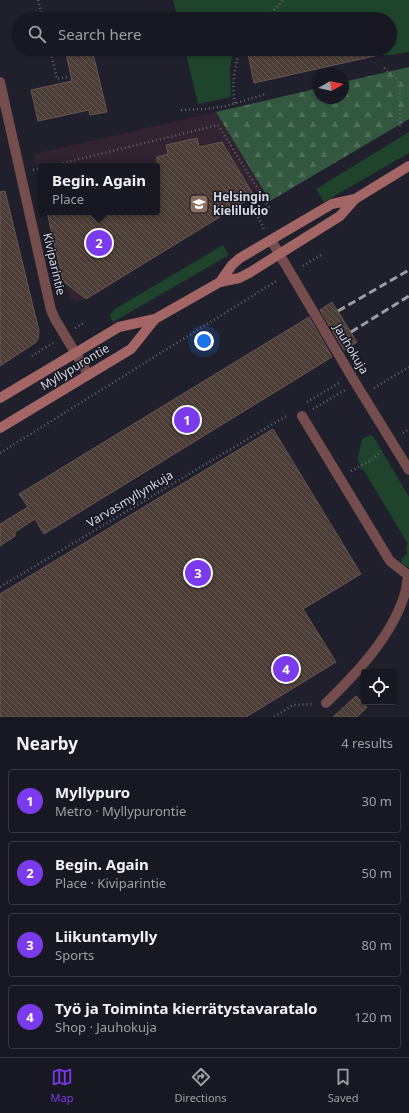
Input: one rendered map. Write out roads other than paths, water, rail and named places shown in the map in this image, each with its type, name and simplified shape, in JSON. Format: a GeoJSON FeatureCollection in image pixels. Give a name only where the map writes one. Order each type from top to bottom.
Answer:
{"type":"FeatureCollection","features":[{"type":"Feature","properties":{"kind":"main road","name":"Myllypurontie"},"geometry":{"type":"LineString","coordinates":[[0,398],[119,327],[155,319],[220,282],[239,278],[340,216],[355,199],[409,166]]}},
{"type":"Feature","properties":{"kind":"main road","name":"Myllypurontie"},"geometry":{"type":"LineString","coordinates":[[220,282],[232,265],[240,258],[332,204],[355,199]]}},
{"type":"Feature","properties":{"kind":"main road","name":"Myllypurontie"},"geometry":{"type":"LineString","coordinates":[[0,428],[131,349],[155,319]]}},
{"type":"Feature","properties":{"kind":"street","name":"Kiviparintie"},"geometry":{"type":"LineString","coordinates":[[0,82],[51,310],[88,374]]}},
{"type":"Feature","properties":{"kind":"street","name":"Jauhokuja"},"geometry":{"type":"LineString","coordinates":[[271,240],[353,379],[409,470]]}},
{"type":"Feature","properties":{"kind":"street"},"geometry":{"type":"LineString","coordinates":[[302,416],[390,561],[408,575],[405,592],[400,607],[390,626],[364,664],[326,703]]}},
{"type":"Feature","properties":{"kind":"railway"},"geometry":{"type":"LineString","coordinates":[[338,311],[409,270]]}},
{"type":"Feature","properties":{"kind":"railway"},"geometry":{"type":"LineString","coordinates":[[351,332],[409,296]]}},
{"type":"Feature","properties":{"kind":"place","name":"Helsingin kielilukio"},"geometry":{"type":"Point","coordinates":[199,204]}},
{"type":"Feature","properties":{"kind":"place","name":"Begin. Again"},"geometry":{"type":"Point","coordinates":[99,243]}},
{"type":"Feature","properties":{"kind":"place","name":"Myllypuro"},"geometry":{"type":"Point","coordinates":[187,420]}},
{"type":"Feature","properties":{"kind":"place","name":"Liikuntamylly"},"geometry":{"type":"Point","coordinates":[198,573]}},
{"type":"Feature","properties":{"kind":"place","name":"Työ ja Toiminta kierrätystavaratalo"},"geometry":{"type":"Point","coordinates":[286,669]}}]}
